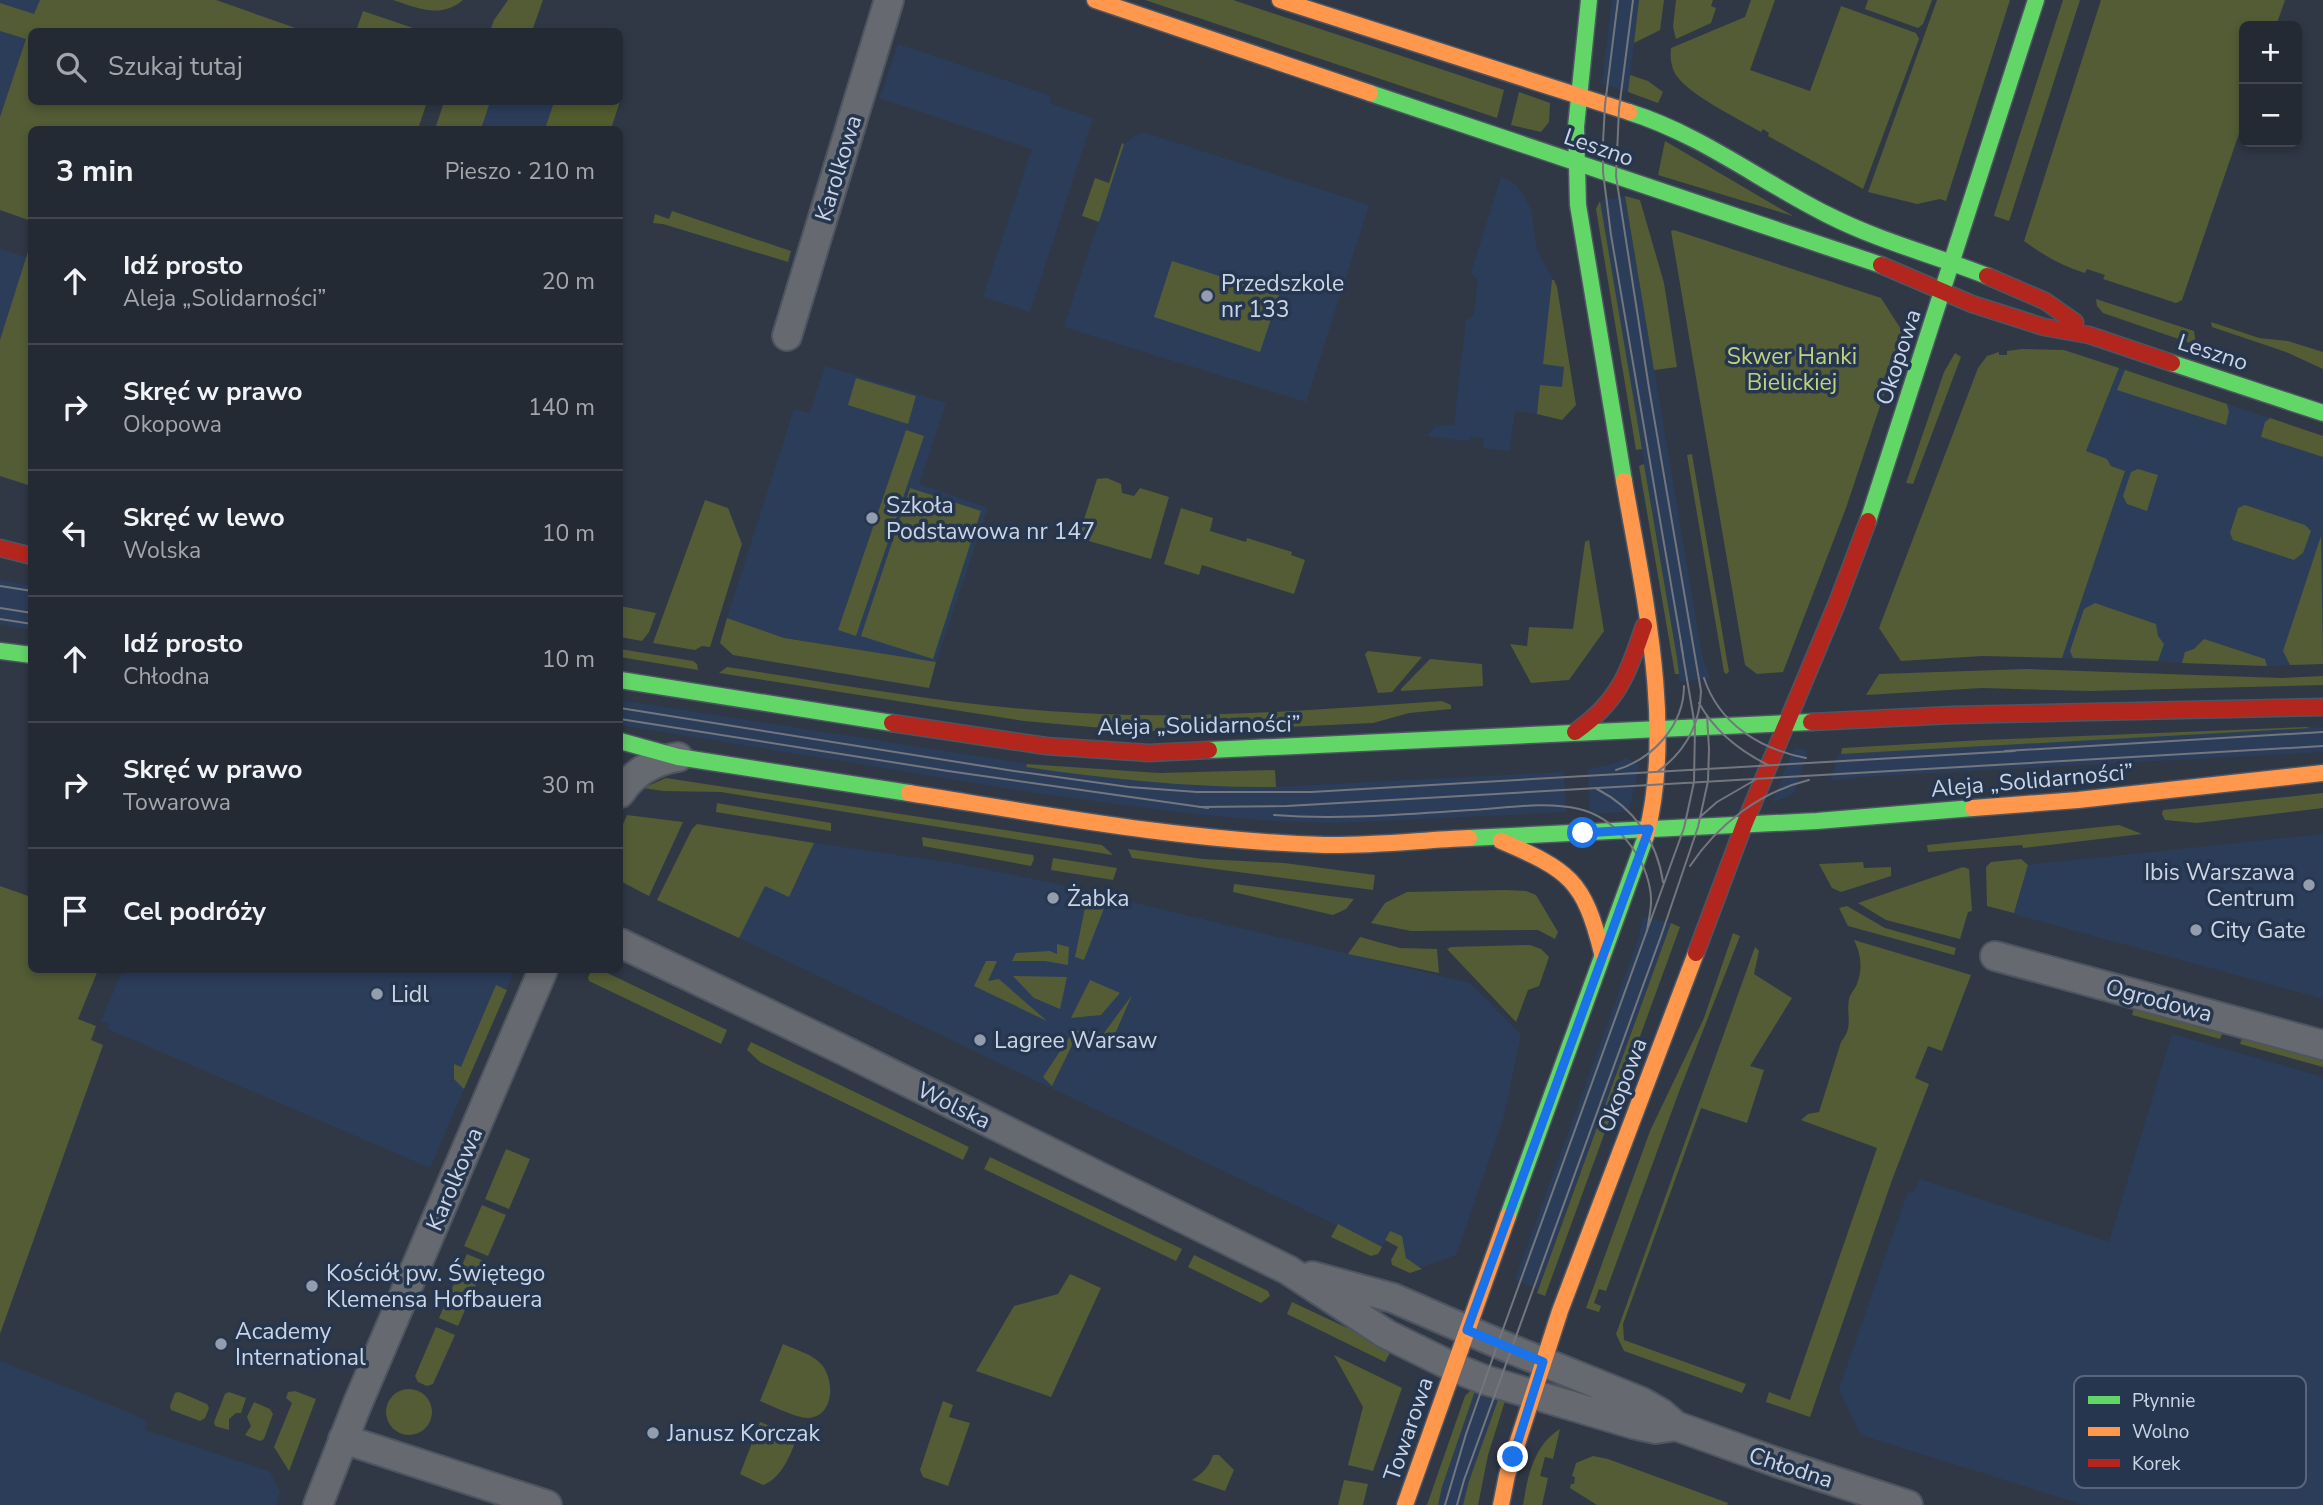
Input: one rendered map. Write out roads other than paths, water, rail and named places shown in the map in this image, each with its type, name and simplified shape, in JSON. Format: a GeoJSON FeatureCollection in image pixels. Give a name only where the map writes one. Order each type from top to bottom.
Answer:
{"type":"FeatureCollection","features":[{"type":"Feature","properties":{"kind":"main road","name":"Leszno"},"geometry":{"type":"LineString","coordinates":[[1095,0],[1892,270],[1961,300],[2045,327],[2089,335],[2323,413]]}},
{"type":"Feature","properties":{"kind":"main road","name":"Leszno"},"geometry":{"type":"LineString","coordinates":[[1280,0],[1676,129],[1833,218],[1888,242],[1993,277],[2056,306],[2089,335]]}},
{"type":"Feature","properties":{"kind":"main road"},"geometry":{"type":"LineString","coordinates":[[1453,1367],[1649,829],[1657,784],[1654,664],[1578,205],[1574,162],[1577,96],[1589,0]]}},
{"type":"Feature","properties":{"kind":"main road","name":"Okopowa"},"geometry":{"type":"LineString","coordinates":[[1543,1362],[1744,825],[1850,570],[2036,0]]}},
{"type":"Feature","properties":{"kind":"main road"},"geometry":{"type":"LineString","coordinates":[[0,548],[28,555]]}},
{"type":"Feature","properties":{"kind":"main road"},"geometry":{"type":"LineString","coordinates":[[1575,732],[1595,719],[1620,691],[1647,615]]}},
{"type":"Feature","properties":{"kind":"main road"},"geometry":{"type":"LineString","coordinates":[[0,651],[28,654]]}},
{"type":"Feature","properties":{"kind":"main road","name":"Aleja „Solidarności”"},"geometry":{"type":"LineString","coordinates":[[623,680],[974,736],[1105,751],[1149,753],[1786,722]]}},
{"type":"Feature","properties":{"kind":"main road"},"geometry":{"type":"LineString","coordinates":[[1786,722],[1953,715],[2323,707]]}},
{"type":"Feature","properties":{"kind":"main road"},"geometry":{"type":"LineString","coordinates":[[623,742],[678,757],[1091,822],[1231,840],[1328,845],[1649,829]]}},
{"type":"Feature","properties":{"kind":"main road","name":"Aleja „Solidarności”"},"geometry":{"type":"LineString","coordinates":[[1649,829],[1744,825],[2078,800],[2323,774]]}},
{"type":"Feature","properties":{"kind":"main road"},"geometry":{"type":"LineString","coordinates":[[1493,837],[1560,868],[1575,882],[1590,906],[1602,953]]}},
{"type":"Feature","properties":{"kind":"main road"},"geometry":{"type":"LineString","coordinates":[[1502,1505],[1507,1475],[1543,1362]]}},
{"type":"Feature","properties":{"kind":"main road","name":"Towarowa"},"geometry":{"type":"LineString","coordinates":[[1405,1505],[1453,1367]]}},
{"type":"Feature","properties":{"kind":"street","name":"Karolkowa"},"geometry":{"type":"LineString","coordinates":[[787,336],[889,0]]}},
{"type":"Feature","properties":{"kind":"street"},"geometry":{"type":"LineString","coordinates":[[623,790],[639,771],[666,759],[678,757]]}},
{"type":"Feature","properties":{"kind":"street","name":"Wolska"},"geometry":{"type":"LineString","coordinates":[[623,944],[1288,1269],[1386,1334],[1453,1367],[1491,1382]]}},
{"type":"Feature","properties":{"kind":"street","name":"Ogrodowa"},"geometry":{"type":"LineString","coordinates":[[1995,956],[2323,1045]]}},
{"type":"Feature","properties":{"kind":"street","name":"Karolkowa"},"geometry":{"type":"LineString","coordinates":[[318,1505],[343,1438],[542,973]]}},
{"type":"Feature","properties":{"kind":"street","name":"Wolska"},"geometry":{"type":"LineString","coordinates":[[1288,1269],[1393,1298],[1504,1346]]}},
{"type":"Feature","properties":{"kind":"street","name":"Chłodna"},"geometry":{"type":"LineString","coordinates":[[1504,1346],[1642,1402],[1676,1426],[1908,1505]]}},
{"type":"Feature","properties":{"kind":"street","name":"Chłodna"},"geometry":{"type":"LineString","coordinates":[[1491,1382],[1633,1424],[1656,1429],[1676,1426]]}},
{"type":"Feature","properties":{"kind":"street"},"geometry":{"type":"LineString","coordinates":[[343,1438],[547,1505]]}},
{"type":"Feature","properties":{"kind":"tram line"},"geometry":{"type":"LineString","coordinates":[[1618,0],[1605,105],[1603,172],[1611,235],[1683,654]]}},
{"type":"Feature","properties":{"kind":"tram line"},"geometry":{"type":"LineString","coordinates":[[1633,0],[1619,109],[1616,176],[1701,691],[1698,716],[1689,737],[1676,756],[1657,772]]}},
{"type":"Feature","properties":{"kind":"tram line"},"geometry":{"type":"LineString","coordinates":[[0,586],[28,590]]}},
{"type":"Feature","properties":{"kind":"tram line"},"geometry":{"type":"LineString","coordinates":[[0,608],[28,612]]}},
{"type":"Feature","properties":{"kind":"tram line"},"geometry":{"type":"LineString","coordinates":[[0,619],[28,623]]}},
{"type":"Feature","properties":{"kind":"tram line"},"geometry":{"type":"LineString","coordinates":[[1445,1505],[1466,1434],[1498,1343],[1684,828],[1694,782],[1695,726],[1681,644]]}},
{"type":"Feature","properties":{"kind":"tram line"},"geometry":{"type":"LineString","coordinates":[[1704,678],[1720,709],[1743,732],[1773,748],[1806,758]]}},
{"type":"Feature","properties":{"kind":"tram line"},"geometry":{"type":"LineString","coordinates":[[1616,770],[1642,758],[1664,738],[1679,714],[1684,686]]}},
{"type":"Feature","properties":{"kind":"tram line"},"geometry":{"type":"LineString","coordinates":[[1699,703],[1729,740],[1768,765]]}},
{"type":"Feature","properties":{"kind":"tram line"},"geometry":{"type":"LineString","coordinates":[[623,708],[1014,771],[1129,787],[1197,792],[1311,792],[2015,751]]}},
{"type":"Feature","properties":{"kind":"tram line"},"geometry":{"type":"LineString","coordinates":[[1457,1505],[1698,827],[1708,781],[1707,715]]}},
{"type":"Feature","properties":{"kind":"tram line"},"geometry":{"type":"LineString","coordinates":[[623,719],[948,771],[1208,808]]}},
{"type":"Feature","properties":{"kind":"tram line"},"geometry":{"type":"LineString","coordinates":[[2005,751],[2323,732]]}},
{"type":"Feature","properties":{"kind":"tram line"},"geometry":{"type":"LineString","coordinates":[[1199,807],[1287,806],[2323,746]]}},
{"type":"Feature","properties":{"kind":"tram line"},"geometry":{"type":"LineString","coordinates":[[1700,817],[1717,802],[1755,780]]}},
{"type":"Feature","properties":{"kind":"tram line"},"geometry":{"type":"LineString","coordinates":[[1690,866],[1727,823],[1757,801],[1791,785],[1809,780]]}},
{"type":"Feature","properties":{"kind":"tram line"},"geometry":{"type":"LineString","coordinates":[[1597,789],[1622,806],[1642,827],[1655,853],[1663,882]]}},
{"type":"Feature","properties":{"kind":"tram line"},"geometry":{"type":"LineString","coordinates":[[1274,815],[1373,816],[1539,805],[1592,813],[1625,839],[1641,863],[1651,894],[1647,931]]}},
{"type":"Feature","properties":{"kind":"place","name":"Przedszkole nr 133"},"geometry":{"type":"Point","coordinates":[1207,296]}},
{"type":"Feature","properties":{"kind":"place","name":"Szkoła Podstawowa nr 147"},"geometry":{"type":"Point","coordinates":[872,518]}},
{"type":"Feature","properties":{"kind":"place","name":"Ibis Warszawa Centrum"},"geometry":{"type":"Point","coordinates":[2309,885]}},
{"type":"Feature","properties":{"kind":"place","name":"Żabka"},"geometry":{"type":"Point","coordinates":[1053,898]}},
{"type":"Feature","properties":{"kind":"place","name":"City Gate"},"geometry":{"type":"Point","coordinates":[2196,930]}},
{"type":"Feature","properties":{"kind":"place","name":"Lidl"},"geometry":{"type":"Point","coordinates":[377,994]}},
{"type":"Feature","properties":{"kind":"place","name":"Lagree Warsaw"},"geometry":{"type":"Point","coordinates":[980,1040]}},
{"type":"Feature","properties":{"kind":"place","name":"Kościół pw. Świętego Klemensa Hofbauera"},"geometry":{"type":"Point","coordinates":[312,1286]}},
{"type":"Feature","properties":{"kind":"place","name":"Academy International"},"geometry":{"type":"Point","coordinates":[221,1344]}},
{"type":"Feature","properties":{"kind":"place","name":"Janusz Korczak"},"geometry":{"type":"Point","coordinates":[653,1433]}},
{"type":"Feature","properties":{"kind":"park label","name":"Skwer Hanki Bielickiej"},"geometry":{"type":"Point","coordinates":[1792,369]}}]}
